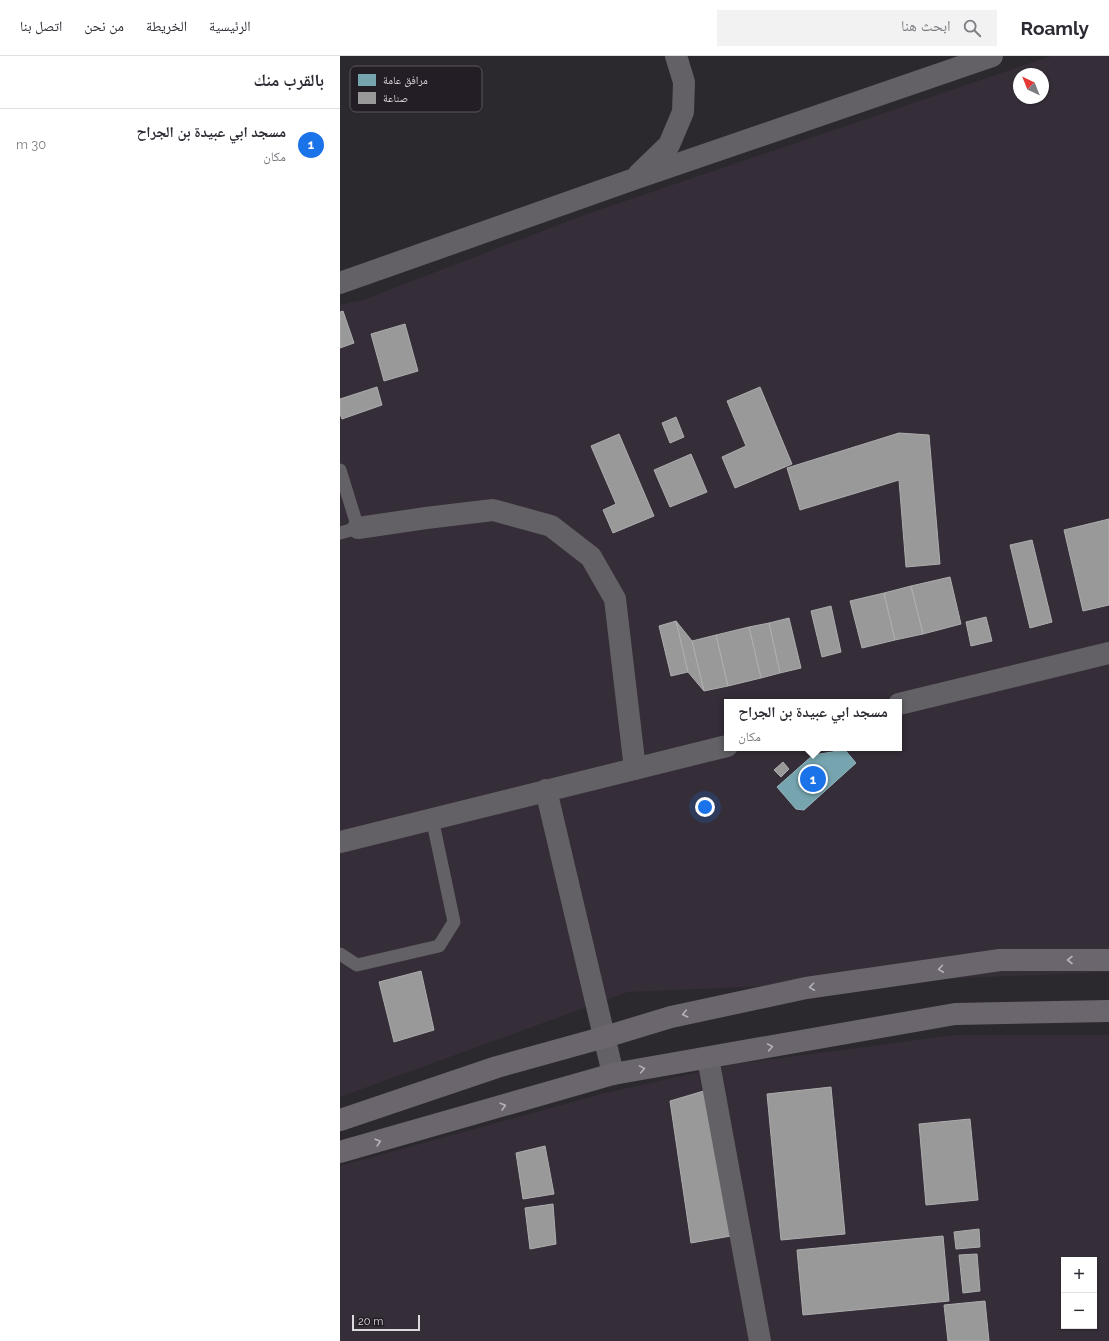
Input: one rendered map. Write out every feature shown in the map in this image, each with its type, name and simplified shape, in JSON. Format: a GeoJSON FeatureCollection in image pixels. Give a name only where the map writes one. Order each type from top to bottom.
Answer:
{"type":"FeatureCollection","features":[{"type":"Feature","properties":{"kind":"main road"},"geometry":{"type":"LineString","coordinates":[[340,1120],[497,1067],[671,1017],[806,988],[1000,960],[1109,960]]}},
{"type":"Feature","properties":{"kind":"main road"},"geometry":{"type":"LineString","coordinates":[[340,1152],[614,1074],[955,1014],[1109,1011]]}},
{"type":"Feature","properties":{"kind":"street"},"geometry":{"type":"LineString","coordinates":[[634,179],[669,145],[683,112],[684,82],[676,56]]}},
{"type":"Feature","properties":{"kind":"street"},"geometry":{"type":"LineString","coordinates":[[340,283],[634,179],[992,56]]}},
{"type":"Feature","properties":{"kind":"street"},"geometry":{"type":"LineString","coordinates":[[349,531],[426,518],[492,510],[551,526],[591,557],[615,599],[635,769]]}},
{"type":"Feature","properties":{"kind":"street"},"geometry":{"type":"LineString","coordinates":[[902,703],[1109,653]]}},
{"type":"Feature","properties":{"kind":"street"},"geometry":{"type":"LineString","coordinates":[[340,842],[724,747]]}},
{"type":"Feature","properties":{"kind":"street"},"geometry":{"type":"LineString","coordinates":[[546,790],[614,1074]]}},
{"type":"Feature","properties":{"kind":"street"},"geometry":{"type":"LineString","coordinates":[[708,1058],[760,1341]]}},
{"type":"Feature","properties":{"kind":"lane"},"geometry":{"type":"LineString","coordinates":[[340,470],[349,531]]}},
{"type":"Feature","properties":{"kind":"lane"},"geometry":{"type":"LineString","coordinates":[[340,954],[358,965],[439,946],[454,922],[432,818]]}},
{"type":"Feature","properties":{"kind":"shaded area"},"geometry":{"type":"Polygon","coordinates":[[[1051,56],[1109,56],[1109,972],[628,992],[340,1097],[340,305],[363,300],[584,215],[1013,69],[1013,104],[1049,104],[1049,68],[1016,68],[1051,56]]]}},
{"type":"Feature","properties":{"kind":"shaded area"},"geometry":{"type":"Polygon","coordinates":[[[955,1035],[1109,1035],[1109,1341],[340,1341],[340,1166],[601,1094],[735,1064],[955,1035]]]}},
{"type":"Feature","properties":{"kind":"building: مرافق عامة"},"geometry":{"type":"Polygon","coordinates":[[[846,751],[856,763],[804,810],[796,809],[777,787],[813,755],[846,751]]]}},
{"type":"Feature","properties":{"kind":"building: صناعة"},"geometry":{"type":"Polygon","coordinates":[[[343,311],[354,343],[340,348],[340,312],[343,311]]]}},
{"type":"Feature","properties":{"kind":"building: صناعة"},"geometry":{"type":"Polygon","coordinates":[[[405,324],[418,371],[384,381],[371,334],[405,324]]]}},
{"type":"Feature","properties":{"kind":"building: صناعة"},"geometry":{"type":"Polygon","coordinates":[[[377,387],[382,405],[342,419],[340,414],[340,399],[377,387]]]}},
{"type":"Feature","properties":{"kind":"building: صناعة"},"geometry":{"type":"Polygon","coordinates":[[[760,387],[792,464],[735,488],[722,457],[746,446],[727,401],[760,387]]]}},
{"type":"Feature","properties":{"kind":"building: صناعة"},"geometry":{"type":"Polygon","coordinates":[[[676,417],[684,437],[670,443],[662,423],[676,417]]]}},
{"type":"Feature","properties":{"kind":"building: صناعة"},"geometry":{"type":"Polygon","coordinates":[[[899,433],[929,435],[940,564],[906,567],[899,480],[800,510],[787,468],[899,433]]]}},
{"type":"Feature","properties":{"kind":"building: صناعة"},"geometry":{"type":"Polygon","coordinates":[[[619,434],[654,516],[613,533],[603,510],[616,504],[591,446],[619,434]]]}},
{"type":"Feature","properties":{"kind":"building: صناعة"},"geometry":{"type":"Polygon","coordinates":[[[691,454],[707,492],[670,507],[654,470],[691,454]]]}},
{"type":"Feature","properties":{"kind":"building: صناعة"},"geometry":{"type":"Polygon","coordinates":[[[1109,519],[1109,605],[1083,611],[1064,530],[1109,519]]]}},
{"type":"Feature","properties":{"kind":"building: صناعة"},"geometry":{"type":"Polygon","coordinates":[[[1032,540],[1052,622],[1030,628],[1010,545],[1032,540]]]}},
{"type":"Feature","properties":{"kind":"building: صناعة"},"geometry":{"type":"Polygon","coordinates":[[[950,577],[961,624],[923,634],[911,586],[950,577]]]}},
{"type":"Feature","properties":{"kind":"building: صناعة"},"geometry":{"type":"Polygon","coordinates":[[[911,586],[923,634],[895,640],[884,593],[911,586]]]}},
{"type":"Feature","properties":{"kind":"building: صناعة"},"geometry":{"type":"Polygon","coordinates":[[[884,593],[895,640],[862,648],[850,601],[884,593]]]}},
{"type":"Feature","properties":{"kind":"building: صناعة"},"geometry":{"type":"Polygon","coordinates":[[[831,606],[841,652],[822,657],[811,611],[831,606]]]}},
{"type":"Feature","properties":{"kind":"building: صناعة"},"geometry":{"type":"Polygon","coordinates":[[[986,617],[992,641],[971,646],[966,622],[986,617]]]}},
{"type":"Feature","properties":{"kind":"building: صناعة"},"geometry":{"type":"Polygon","coordinates":[[[789,618],[801,668],[780,673],[769,623],[789,618]]]}},
{"type":"Feature","properties":{"kind":"building: صناعة"},"geometry":{"type":"Polygon","coordinates":[[[676,621],[692,641],[704,691],[688,672],[676,621]]]}},
{"type":"Feature","properties":{"kind":"building: صناعة"},"geometry":{"type":"Polygon","coordinates":[[[676,621],[688,672],[671,676],[659,626],[676,621]]]}},
{"type":"Feature","properties":{"kind":"building: صناعة"},"geometry":{"type":"Polygon","coordinates":[[[769,623],[780,673],[761,678],[749,627],[769,623]]]}},
{"type":"Feature","properties":{"kind":"building: صناعة"},"geometry":{"type":"Polygon","coordinates":[[[749,627],[761,678],[728,686],[716,635],[749,627]]]}},
{"type":"Feature","properties":{"kind":"building: صناعة"},"geometry":{"type":"Polygon","coordinates":[[[716,635],[728,686],[704,691],[692,641],[716,635]]]}},
{"type":"Feature","properties":{"kind":"building: صناعة"},"geometry":{"type":"Polygon","coordinates":[[[783,762],[789,769],[781,777],[774,770],[783,762]]]}},
{"type":"Feature","properties":{"kind":"building: صناعة"},"geometry":{"type":"Polygon","coordinates":[[[421,971],[434,1030],[394,1042],[379,982],[421,971]]]}},
{"type":"Feature","properties":{"kind":"building: صناعة"},"geometry":{"type":"Polygon","coordinates":[[[831,1087],[845,1234],[781,1240],[767,1094],[831,1087]]]}},
{"type":"Feature","properties":{"kind":"building: صناعة"},"geometry":{"type":"Polygon","coordinates":[[[707,1090],[731,1236],[691,1243],[670,1101],[707,1090]]]}},
{"type":"Feature","properties":{"kind":"building: صناعة"},"geometry":{"type":"Polygon","coordinates":[[[970,1119],[978,1200],[926,1205],[919,1124],[970,1119]]]}},
{"type":"Feature","properties":{"kind":"building: صناعة"},"geometry":{"type":"Polygon","coordinates":[[[545,1146],[554,1194],[523,1199],[516,1153],[545,1146]]]}},
{"type":"Feature","properties":{"kind":"building: صناعة"},"geometry":{"type":"Polygon","coordinates":[[[553,1204],[556,1244],[530,1249],[525,1208],[553,1204]]]}},
{"type":"Feature","properties":{"kind":"building: صناعة"},"geometry":{"type":"Polygon","coordinates":[[[979,1229],[980,1247],[956,1249],[954,1232],[979,1229]]]}},
{"type":"Feature","properties":{"kind":"building: صناعة"},"geometry":{"type":"Polygon","coordinates":[[[943,1236],[949,1301],[803,1315],[797,1250],[943,1236]]]}},
{"type":"Feature","properties":{"kind":"building: صناعة"},"geometry":{"type":"Polygon","coordinates":[[[977,1254],[980,1291],[963,1293],[959,1255],[977,1254]]]}},
{"type":"Feature","properties":{"kind":"building: صناعة"},"geometry":{"type":"Polygon","coordinates":[[[985,1301],[989,1341],[948,1341],[944,1305],[985,1301]]]}},
{"type":"Feature","properties":{"kind":"place","name":"مسجد ابي عبيدة بن الجراح"},"geometry":{"type":"Point","coordinates":[813,779]}}]}
